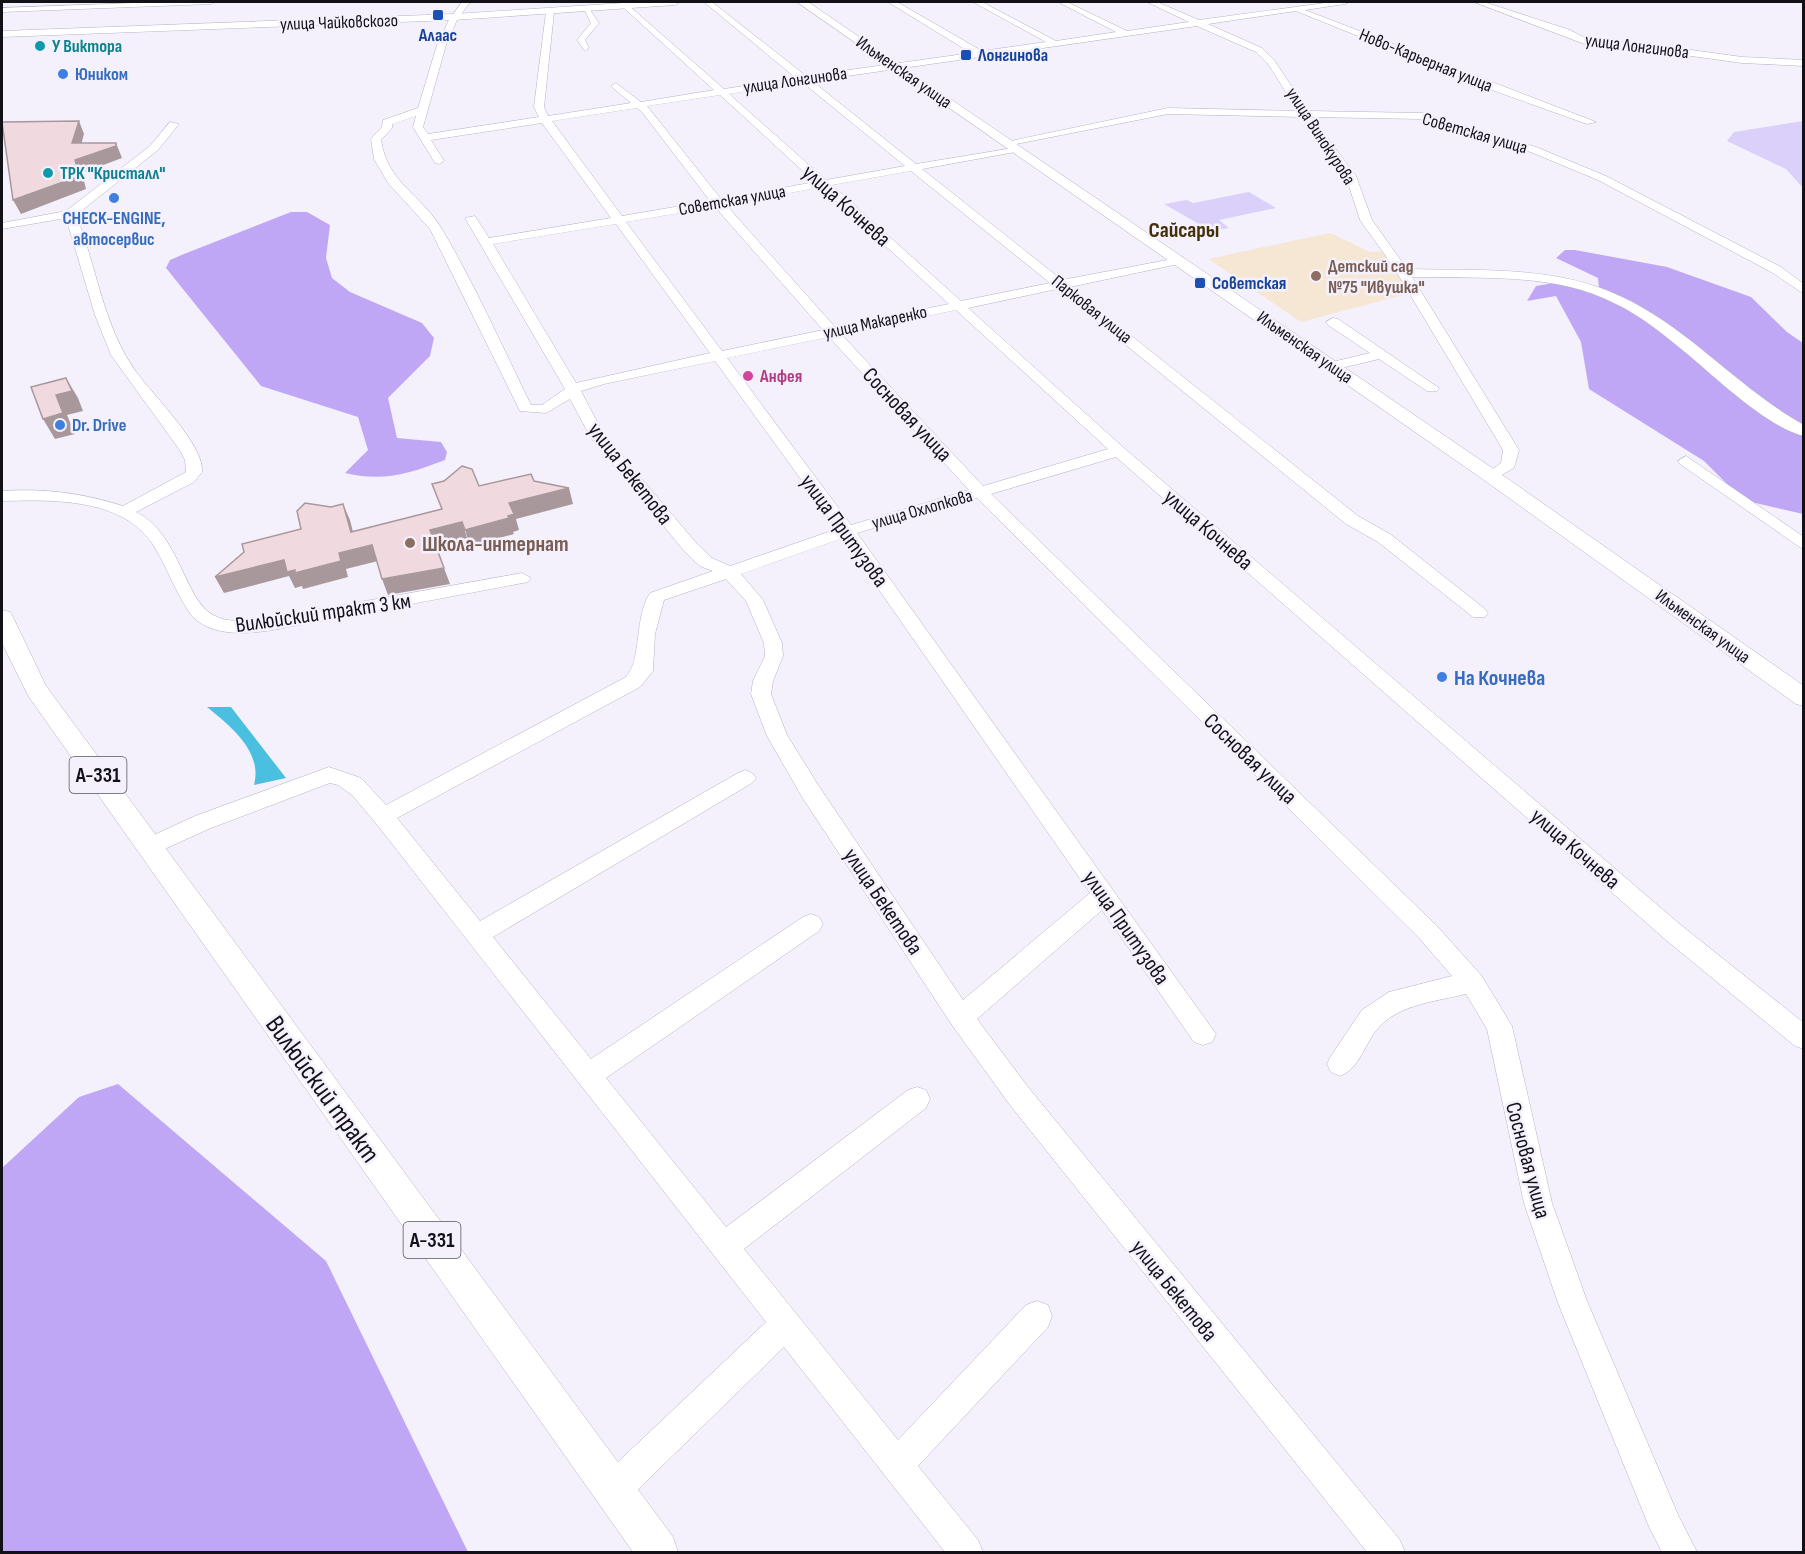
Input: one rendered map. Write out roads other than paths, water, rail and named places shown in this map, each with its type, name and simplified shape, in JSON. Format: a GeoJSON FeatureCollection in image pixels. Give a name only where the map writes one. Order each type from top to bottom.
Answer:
{"type":"FeatureCollection","features":[{"type":"Feature","properties":{"kind":"main road","name":"улица Чайковского"},"geometry":{"type":"LineString","coordinates":[[2,34],[454,17],[675,2]]}},
{"type":"Feature","properties":{"kind":"main road","name":"Ильменская улица"},"geometry":{"type":"LineString","coordinates":[[802,2],[1333,366],[1803,698]]}},
{"type":"Feature","properties":{"kind":"main road","name":"Вилюйский тракт"},"geometry":{"type":"LineString","coordinates":[[2,617],[23,667],[37,692],[658,1552]]}},
{"type":"Feature","properties":{"kind":"street"},"geometry":{"type":"LineString","coordinates":[[2,10],[211,2]]}},
{"type":"Feature","properties":{"kind":"street"},"geometry":{"type":"LineString","coordinates":[[439,161],[418,127],[435,68],[454,17],[461,13],[466,2]]}},
{"type":"Feature","properties":{"kind":"street","name":"Парковая улица"},"geometry":{"type":"LineString","coordinates":[[708,2],[1352,520],[1384,538],[1479,613]]}},
{"type":"Feature","properties":{"kind":"street"},"geometry":{"type":"LineString","coordinates":[[892,2],[980,54]]}},
{"type":"Feature","properties":{"kind":"street"},"geometry":{"type":"LineString","coordinates":[[977,2],[1054,43]]}},
{"type":"Feature","properties":{"kind":"street"},"geometry":{"type":"LineString","coordinates":[[1062,2],[1125,33]]}},
{"type":"Feature","properties":{"kind":"street","name":"улица Винокурова"},"geometry":{"type":"LineString","coordinates":[[1151,2],[1259,50],[1281,75],[1303,112],[1351,176],[1366,220],[1404,273],[1511,450],[1508,465],[1491,476]]}},
{"type":"Feature","properties":{"kind":"street","name":"Ново-Карьерная улица"},"geometry":{"type":"LineString","coordinates":[[1262,2],[1310,14],[1473,80],[1591,122]]}},
{"type":"Feature","properties":{"kind":"street","name":"улица Лонгинова"},"geometry":{"type":"LineString","coordinates":[[424,138],[805,79],[1345,2]]}},
{"type":"Feature","properties":{"kind":"street","name":"улица Лонгинова"},"geometry":{"type":"LineString","coordinates":[[1478,2],[1567,32],[1587,42],[1641,46],[1742,60],[1803,63]]}},
{"type":"Feature","properties":{"kind":"street","name":"улица Кочнева"},"geometry":{"type":"LineString","coordinates":[[627,6],[825,183],[1119,452],[1674,933],[1803,1038]]}},
{"type":"Feature","properties":{"kind":"street"},"geometry":{"type":"LineString","coordinates":[[585,48],[580,40],[595,23],[588,9]]}},
{"type":"Feature","properties":{"kind":"street"},"geometry":{"type":"LineString","coordinates":[[544,118],[539,107],[550,12]]}},
{"type":"Feature","properties":{"kind":"street","name":"Сосновая улица"},"geometry":{"type":"LineString","coordinates":[[616,86],[638,104],[718,203],[830,330],[980,492],[1428,932],[1472,982],[1499,1026],[1538,1203],[1573,1303],[1667,1529],[1680,1552]]}},
{"type":"Feature","properties":{"kind":"street","name":"улица Макаренко"},"geometry":{"type":"LineString","coordinates":[[423,110],[390,120],[387,128],[376,135],[377,151],[384,167],[404,195],[435,227],[446,245],[525,408],[542,410],[553,406],[573,390],[601,380],[830,330],[1179,260]]}},
{"type":"Feature","properties":{"kind":"street","name":"Советская улица"},"geometry":{"type":"LineString","coordinates":[[484,242],[915,167],[1160,112],[1303,112],[1422,116],[1532,149],[1602,178],[1777,270],[1803,290]]}},
{"type":"Feature","properties":{"kind":"street","name":"улица Притузова"},"geometry":{"type":"LineString","coordinates":[[544,118],[847,531],[1203,1034]]}},
{"type":"Feature","properties":{"kind":"street"},"geometry":{"type":"LineString","coordinates":[[2,226],[70,214],[154,148],[174,124]]}},
{"type":"Feature","properties":{"kind":"street"},"geometry":{"type":"LineString","coordinates":[[70,214],[78,230],[95,304],[117,356],[178,435],[195,466],[195,472],[188,480],[123,512]]}},
{"type":"Feature","properties":{"kind":"street","name":"улица Бекетова"},"geometry":{"type":"LineString","coordinates":[[471,218],[573,390],[596,435],[691,548],[706,562],[727,571],[740,582],[754,600],[773,643],[774,656],[765,674],[761,694],[777,735],[810,791],[961,1017],[1018,1096],[1388,1552]]}},
{"type":"Feature","properties":{"kind":"street"},"geometry":{"type":"LineString","coordinates":[[1404,273],[1543,279],[1599,291],[1620,301],[1680,342],[1760,406],[1803,432]]}},
{"type":"Feature","properties":{"kind":"street"},"geometry":{"type":"LineString","coordinates":[[1333,322],[1432,388]]}},
{"type":"Feature","properties":{"kind":"street"},"geometry":{"type":"LineString","coordinates":[[1333,366],[1381,354]]}},
{"type":"Feature","properties":{"kind":"street","name":"улица Охлопкова"},"geometry":{"type":"LineString","coordinates":[[383,816],[633,682],[644,671],[646,634],[656,597],[847,531],[1119,452]]}},
{"type":"Feature","properties":{"kind":"street"},"geometry":{"type":"LineString","coordinates":[[1686,461],[1803,545]]}},
{"type":"Feature","properties":{"kind":"street","name":"Вилюйский тракт 3 км"},"geometry":{"type":"LineString","coordinates":[[2,496],[45,494],[66,496],[123,512],[149,529],[172,563],[186,593],[205,620],[224,626],[249,626],[368,609],[522,578]]}},
{"type":"Feature","properties":{"kind":"street"},"geometry":{"type":"LineString","coordinates":[[149,847],[203,822],[329,775],[340,775],[352,782],[383,816],[586,1076],[725,1245],[966,1552]]}},
{"type":"Feature","properties":{"kind":"street"},"geometry":{"type":"LineString","coordinates":[[477,935],[745,778]]}},
{"type":"Feature","properties":{"kind":"street"},"geometry":{"type":"LineString","coordinates":[[961,1017],[1104,895]]}},
{"type":"Feature","properties":{"kind":"street"},"geometry":{"type":"LineString","coordinates":[[586,1076],[811,924]]}},
{"type":"Feature","properties":{"kind":"street"},"geometry":{"type":"LineString","coordinates":[[1340,1064],[1371,1018],[1398,1000],[1472,982]]}},
{"type":"Feature","properties":{"kind":"street"},"geometry":{"type":"LineString","coordinates":[[725,1245],[917,1099]]}},
{"type":"Feature","properties":{"kind":"street"},"geometry":{"type":"LineString","coordinates":[[898,1464],[1036,1316]]}},
{"type":"Feature","properties":{"kind":"street"},"geometry":{"type":"LineString","coordinates":[[612,1490],[786,1324]]}},
{"type":"Feature","properties":{"kind":"water"},"geometry":{"type":"Polygon","coordinates":[[[207,707],[231,707],[286,778],[254,785],[256,773],[254,761],[243,740],[207,707]]]}},
{"type":"Feature","properties":{"kind":"place","name":"Алаас"},"geometry":{"type":"Point","coordinates":[438,15]}},
{"type":"Feature","properties":{"kind":"place","name":"У Виктора"},"geometry":{"type":"Point","coordinates":[40,46]}},
{"type":"Feature","properties":{"kind":"place","name":"Лонгинова"},"geometry":{"type":"Point","coordinates":[966,55]}},
{"type":"Feature","properties":{"kind":"place","name":"Юником"},"geometry":{"type":"Point","coordinates":[63,74]}},
{"type":"Feature","properties":{"kind":"place","name":"ТРК \"Кристалл\""},"geometry":{"type":"Point","coordinates":[48,173]}},
{"type":"Feature","properties":{"kind":"place","name":"CHECK-ENGINE, автосервис"},"geometry":{"type":"Point","coordinates":[114,198]}},
{"type":"Feature","properties":{"kind":"place","name":"Детский сад №75 \"Ивушка\""},"geometry":{"type":"Point","coordinates":[1316,276]}},
{"type":"Feature","properties":{"kind":"place","name":"Советская"},"geometry":{"type":"Point","coordinates":[1200,283]}},
{"type":"Feature","properties":{"kind":"place","name":"Анфея"},"geometry":{"type":"Point","coordinates":[748,376]}},
{"type":"Feature","properties":{"kind":"place","name":"Dr. Drive"},"geometry":{"type":"Point","coordinates":[60,425]}},
{"type":"Feature","properties":{"kind":"place","name":"Школа-интернат"},"geometry":{"type":"Point","coordinates":[410,543]}},
{"type":"Feature","properties":{"kind":"place","name":"На Кочнева"},"geometry":{"type":"Point","coordinates":[1442,677]}},
{"type":"Feature","properties":{"kind":"district","name":"Сайсары"},"geometry":{"type":"Point","coordinates":[1184,229]}}]}
